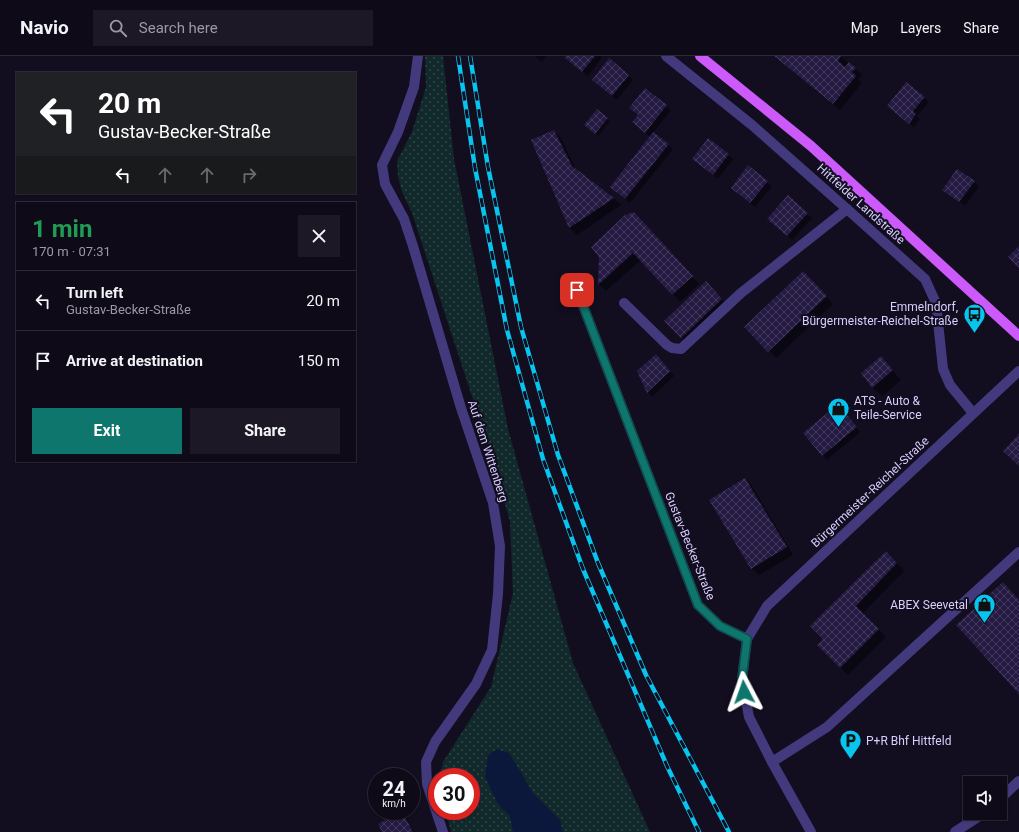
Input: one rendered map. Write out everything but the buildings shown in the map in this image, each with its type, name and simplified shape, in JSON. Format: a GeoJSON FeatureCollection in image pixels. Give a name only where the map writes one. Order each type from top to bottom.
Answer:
{"type":"FeatureCollection","features":[{"type":"Feature","properties":{"kind":"main road","name":"Hittfelder Landstraße"},"geometry":{"type":"LineString","coordinates":[[700,56],[811,146],[1019,336]]}},
{"type":"Feature","properties":{"kind":"street","name":"Auf dem Wittenberg"},"geometry":{"type":"LineString","coordinates":[[418,56],[414,87],[398,132],[382,165],[385,184],[404,219],[413,246],[461,408],[493,503],[500,546],[498,594],[492,650],[476,684],[435,742],[426,762],[427,784],[443,832]]}},
{"type":"Feature","properties":{"kind":"street","name":"Hittfelder Landstraße"},"geometry":{"type":"LineString","coordinates":[[666,56],[752,125],[925,279],[936,303],[943,369],[950,385],[973,413]]}},
{"type":"Feature","properties":{"kind":"street"},"geometry":{"type":"LineString","coordinates":[[624,303],[666,345],[672,348],[681,349],[741,293],[847,209]]}},
{"type":"Feature","properties":{"kind":"street","name":"Gustav-Becker-Straße"},"geometry":{"type":"LineString","coordinates":[[577,290],[698,605],[720,626],[747,639]]}},
{"type":"Feature","properties":{"kind":"street","name":"Bürgermeister-Reichel-Straße"},"geometry":{"type":"LineString","coordinates":[[747,639],[766,606],[1019,371]]}},
{"type":"Feature","properties":{"kind":"street"},"geometry":{"type":"LineString","coordinates":[[772,762],[827,727],[1019,552]]}},
{"type":"Feature","properties":{"kind":"street"},"geometry":{"type":"LineString","coordinates":[[747,639],[742,680],[749,716],[772,762],[811,832]]}},
{"type":"Feature","properties":{"kind":"street"},"geometry":{"type":"LineString","coordinates":[[1007,792],[1019,781]]}},
{"type":"Feature","properties":{"kind":"street"},"geometry":{"type":"LineString","coordinates":[[955,832],[973,820]]}},
{"type":"Feature","properties":{"kind":"green space"},"geometry":{"type":"Polygon","coordinates":[[[425,56],[443,56],[454,159],[508,429],[573,663],[650,832],[451,832],[448,820],[480,820],[480,768],[442,768],[443,762],[491,687],[513,593],[510,521],[485,436],[412,213],[402,192],[398,177],[397,161],[412,132],[426,87],[425,56]]]}},
{"type":"Feature","properties":{"kind":"water"},"geometry":{"type":"Polygon","coordinates":[[[497,749],[509,753],[532,792],[560,820],[563,832],[513,832],[510,816],[498,804],[485,777],[488,755],[497,749]]]}},
{"type":"Feature","properties":{"kind":"railway"},"geometry":{"type":"LineString","coordinates":[[458,56],[475,168],[507,330],[543,459],[583,569],[667,766],[699,832]]}},
{"type":"Feature","properties":{"kind":"railway"},"geometry":{"type":"LineString","coordinates":[[470,56],[488,167],[521,327],[558,455],[598,563],[646,675],[729,832]]}},
{"type":"Feature","properties":{"kind":"place","name":"Emmelndorf, Bürgermeister-Reichel-Straße"},"geometry":{"type":"Point","coordinates":[974,334]}},
{"type":"Feature","properties":{"kind":"place","name":"ATS - Auto & Teile-Service"},"geometry":{"type":"Point","coordinates":[838,428]}},
{"type":"Feature","properties":{"kind":"place","name":"ABEX Seevetal"},"geometry":{"type":"Point","coordinates":[984,624]}},
{"type":"Feature","properties":{"kind":"place","name":"P+R Bhf Hittfeld"},"geometry":{"type":"Point","coordinates":[850,760]}},
{"type":"Feature","properties":{"kind":"route"},"geometry":{"type":"LineString","coordinates":[[577,290],[698,605],[720,626],[747,639],[742,680],[744,692]]}}]}
